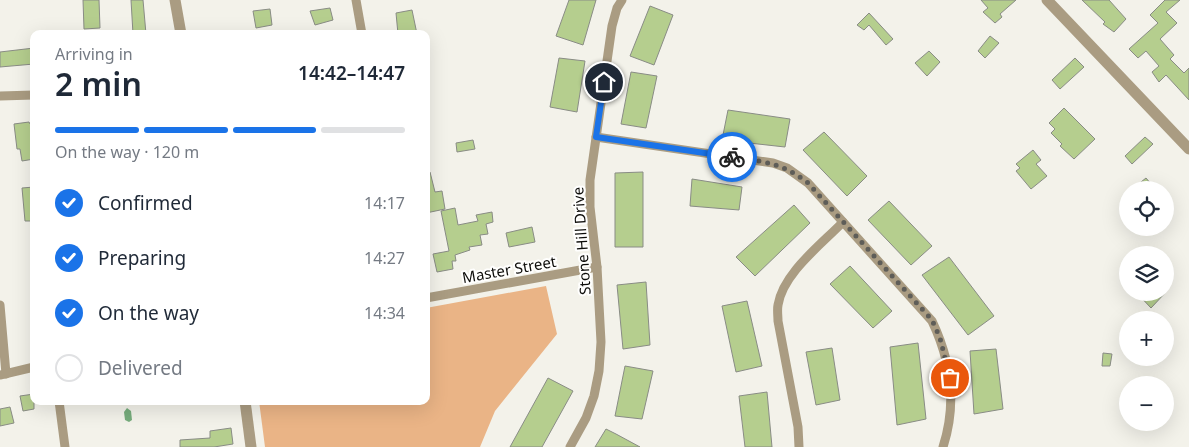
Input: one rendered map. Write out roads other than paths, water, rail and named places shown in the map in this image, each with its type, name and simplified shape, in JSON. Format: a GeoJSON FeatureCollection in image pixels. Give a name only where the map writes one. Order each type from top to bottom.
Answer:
{"type":"FeatureCollection","features":[{"type":"Feature","properties":{"kind":"street"},"geometry":{"type":"LineString","coordinates":[[175,0],[180,30]]}},
{"type":"Feature","properties":{"kind":"street"},"geometry":{"type":"LineString","coordinates":[[356,0],[361,30]]}},
{"type":"Feature","properties":{"kind":"street","name":"Stone Hill Drive"},"geometry":{"type":"LineString","coordinates":[[570,447],[586,418],[594,396],[599,371],[601,342],[597,267],[590,207],[590,180],[612,26],[617,8],[622,0]]}},
{"type":"Feature","properties":{"kind":"street"},"geometry":{"type":"LineString","coordinates":[[1047,0],[1189,149]]}},
{"type":"Feature","properties":{"kind":"street"},"geometry":{"type":"LineString","coordinates":[[0,96],[30,94]]}},
{"type":"Feature","properties":{"kind":"street"},"geometry":{"type":"LineString","coordinates":[[596,137],[773,163],[787,168],[808,183],[932,320],[940,338],[948,365],[951,390],[951,412],[944,447]]}},
{"type":"Feature","properties":{"kind":"street"},"geometry":{"type":"LineString","coordinates":[[799,447],[798,427],[778,321],[778,305],[783,289],[794,272],[843,222]]}},
{"type":"Feature","properties":{"kind":"street","name":"Master Street"},"geometry":{"type":"LineString","coordinates":[[430,297],[597,267]]}},
{"type":"Feature","properties":{"kind":"street"},"geometry":{"type":"LineString","coordinates":[[0,305],[3,374],[30,368]]}},
{"type":"Feature","properties":{"kind":"street"},"geometry":{"type":"LineString","coordinates":[[60,405],[65,447]]}},
{"type":"Feature","properties":{"kind":"street"},"geometry":{"type":"LineString","coordinates":[[246,405],[251,447]]}}]}
